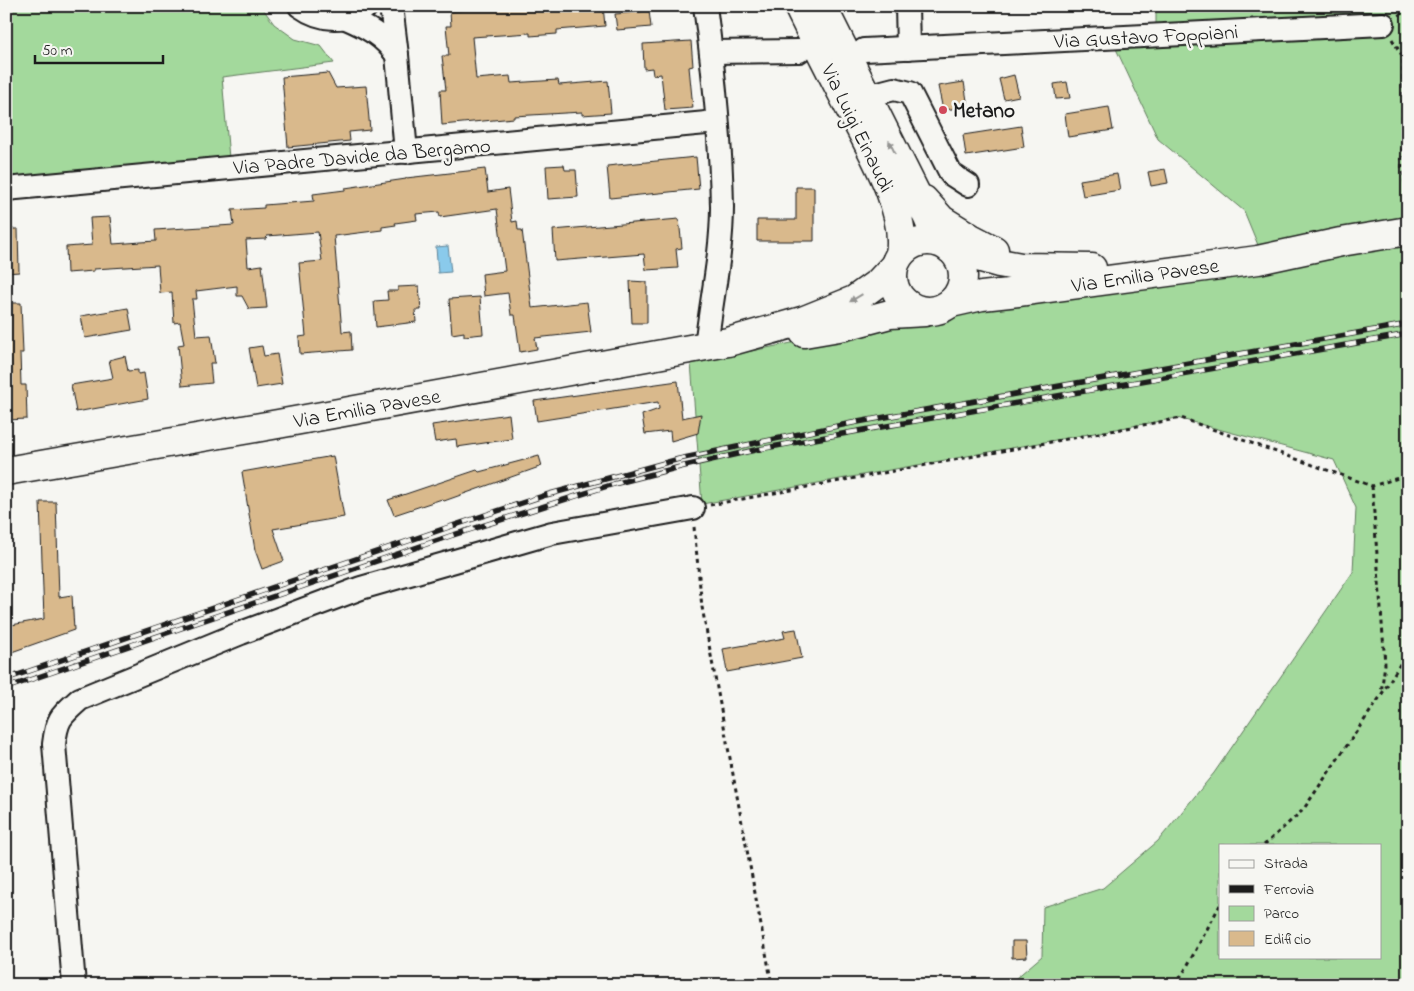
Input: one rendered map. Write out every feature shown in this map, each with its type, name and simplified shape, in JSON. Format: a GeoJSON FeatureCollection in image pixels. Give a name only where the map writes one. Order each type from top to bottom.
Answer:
{"type":"FeatureCollection","features":[{"type":"Feature","properties":{"kind":"main road","name":"Via Luigi Einaudi"},"geometry":{"type":"LineString","coordinates":[[798,6],[880,169],[894,202],[902,242],[897,260]]}},
{"type":"Feature","properties":{"kind":"main road","name":"Via Luigi Einaudi"},"geometry":{"type":"LineString","coordinates":[[822,6],[913,191],[944,245]]}},
{"type":"Feature","properties":{"kind":"main road"},"geometry":{"type":"LineString","coordinates":[[913,191],[942,220],[998,252],[1035,261],[1089,268]]}},
{"type":"Feature","properties":{"kind":"main road","name":"Via Emilia Pavese"},"geometry":{"type":"LineString","coordinates":[[951,303],[982,296],[1258,260],[1408,231]]}},
{"type":"Feature","properties":{"kind":"main road"},"geometry":{"type":"LineString","coordinates":[[944,245],[957,256],[962,266],[963,276],[960,290],[951,303],[934,311],[924,312],[910,307],[898,296],[892,282],[897,260],[908,247],[917,242],[927,240],[944,245],[999,263],[1021,267],[1089,268],[1340,243]]}},
{"type":"Feature","properties":{"kind":"main road","name":"Via Emilia Pavese"},"geometry":{"type":"LineString","coordinates":[[717,345],[802,321],[854,300],[879,282],[897,260]]}},
{"type":"Feature","properties":{"kind":"main road","name":"Via Emilia Pavese"},"geometry":{"type":"LineString","coordinates":[[6,471],[717,345],[845,326],[890,314],[924,312]]}},
{"type":"Feature","properties":{"kind":"street"},"geometry":{"type":"LineString","coordinates":[[300,6],[311,14],[328,19],[346,18],[360,12],[367,6]]}},
{"type":"Feature","properties":{"kind":"street"},"geometry":{"type":"LineString","coordinates":[[391,6],[406,152]]}},
{"type":"Feature","properties":{"kind":"street"},"geometry":{"type":"LineString","coordinates":[[705,6],[717,122],[722,208],[717,345]]}},
{"type":"Feature","properties":{"kind":"street"},"geometry":{"type":"LineString","coordinates":[[907,6],[908,48]]}},
{"type":"Feature","properties":{"kind":"street"},"geometry":{"type":"LineString","coordinates":[[346,18],[369,28],[391,46],[397,54]]}},
{"type":"Feature","properties":{"kind":"street","name":"Via Gustavo Foppiani"},"geometry":{"type":"LineString","coordinates":[[864,50],[1383,24]]}},
{"type":"Feature","properties":{"kind":"street"},"geometry":{"type":"LineString","coordinates":[[711,52],[799,51]]}},
{"type":"Feature","properties":{"kind":"street","name":"Via Luigi Einaudi"},"geometry":{"type":"LineString","coordinates":[[867,96],[894,89],[910,93],[952,174],[968,185]]}},
{"type":"Feature","properties":{"kind":"street","name":"Via Padre Davide da Bergamo"},"geometry":{"type":"LineString","coordinates":[[6,189],[717,122]]}},
{"type":"Feature","properties":{"kind":"street"},"geometry":{"type":"LineString","coordinates":[[74,985],[54,744],[56,728],[61,716],[80,699],[241,633],[361,588],[552,533],[693,508]]}},
{"type":"Feature","properties":{"kind":"path"},"geometry":{"type":"LineString","coordinates":[[1383,24],[1403,57],[1402,168],[1408,195]]}},
{"type":"Feature","properties":{"kind":"path"},"geometry":{"type":"LineString","coordinates":[[772,985],[702,607],[693,508],[1181,418],[1372,486],[1408,476]]}},
{"type":"Feature","properties":{"kind":"path"},"geometry":{"type":"LineString","coordinates":[[1372,486],[1385,664],[1380,696]]}},
{"type":"Feature","properties":{"kind":"path"},"geometry":{"type":"LineString","coordinates":[[1265,844],[1303,810],[1408,651]]}},
{"type":"Feature","properties":{"kind":"path"},"geometry":{"type":"LineString","coordinates":[[1175,985],[1219,906]]}},
{"type":"Feature","properties":{"kind":"green space"},"geometry":{"type":"Polygon","coordinates":[[[6,6],[261,6],[274,24],[295,39],[321,46],[334,63],[222,77],[230,170],[6,193],[6,6]]]}},
{"type":"Feature","properties":{"kind":"green space"},"geometry":{"type":"Polygon","coordinates":[[[1156,6],[1408,6],[1408,985],[1008,985],[1042,956],[1043,907],[1103,888],[1158,841],[1214,773],[1353,572],[1356,508],[1334,460],[1177,418],[702,504],[691,363],[1260,250],[1244,211],[1158,139],[1111,38],[1156,36],[1156,6]]]}},
{"type":"Feature","properties":{"kind":"water"},"geometry":{"type":"Polygon","coordinates":[[[448,246],[451,272],[438,273],[436,247],[448,246]]]}},
{"type":"Feature","properties":{"kind":"building"},"geometry":{"type":"Polygon","coordinates":[[[518,6],[603,6],[605,26],[557,30],[557,34],[530,36],[530,33],[472,37],[476,79],[510,76],[511,83],[558,80],[559,85],[608,81],[611,113],[582,115],[582,112],[514,116],[514,118],[442,125],[440,90],[446,90],[442,56],[449,56],[446,26],[451,26],[450,12],[489,7],[489,9],[518,6]]]}},
{"type":"Feature","properties":{"kind":"building"},"geometry":{"type":"Polygon","coordinates":[[[649,11],[651,27],[617,30],[615,14],[649,11]]]}},
{"type":"Feature","properties":{"kind":"building"},"geometry":{"type":"Polygon","coordinates":[[[691,41],[693,66],[689,67],[693,108],[665,110],[661,74],[653,75],[652,68],[644,69],[643,44],[691,41]]]}},
{"type":"Feature","properties":{"kind":"building"},"geometry":{"type":"Polygon","coordinates":[[[328,73],[336,88],[366,86],[370,130],[349,132],[350,141],[288,147],[282,77],[328,73]]]}},
{"type":"Feature","properties":{"kind":"building"},"geometry":{"type":"Polygon","coordinates":[[[1014,75],[1019,96],[1004,99],[999,79],[1014,75]]]}},
{"type":"Feature","properties":{"kind":"building"},"geometry":{"type":"Polygon","coordinates":[[[964,82],[968,107],[943,110],[938,86],[964,82]]]}},
{"type":"Feature","properties":{"kind":"building"},"geometry":{"type":"Polygon","coordinates":[[[1067,82],[1070,98],[1056,99],[1054,84],[1067,82]]]}},
{"type":"Feature","properties":{"kind":"building"},"geometry":{"type":"Polygon","coordinates":[[[1109,107],[1113,130],[1068,137],[1065,114],[1109,107]]]}},
{"type":"Feature","properties":{"kind":"building"},"geometry":{"type":"Polygon","coordinates":[[[1021,126],[1024,147],[966,156],[963,135],[1021,126]]]}},
{"type":"Feature","properties":{"kind":"building"},"geometry":{"type":"Polygon","coordinates":[[[696,157],[699,189],[610,198],[607,166],[696,157]]]}},
{"type":"Feature","properties":{"kind":"building"},"geometry":{"type":"Polygon","coordinates":[[[564,165],[565,170],[576,170],[578,197],[548,199],[546,166],[564,165]]]}},
{"type":"Feature","properties":{"kind":"building"},"geometry":{"type":"Polygon","coordinates":[[[485,169],[488,192],[508,189],[512,222],[517,221],[518,230],[522,230],[532,308],[587,302],[591,332],[535,338],[537,349],[520,352],[515,315],[511,315],[508,293],[484,296],[482,274],[505,271],[497,209],[440,217],[439,212],[416,214],[417,220],[395,223],[396,225],[382,227],[382,230],[334,236],[342,332],[351,331],[352,350],[300,354],[299,337],[306,336],[299,263],[322,261],[318,232],[267,236],[266,239],[246,240],[248,267],[262,265],[267,308],[249,309],[242,296],[237,296],[237,286],[196,291],[197,299],[192,299],[196,336],[211,335],[215,363],[210,363],[212,383],[182,386],[178,345],[184,344],[180,322],[174,323],[172,292],[160,293],[158,265],[94,269],[94,271],[67,273],[66,247],[92,245],[90,218],[110,217],[113,244],[156,241],[155,230],[234,225],[232,210],[264,208],[264,205],[314,201],[313,194],[345,190],[345,188],[406,178],[485,169]]]}},
{"type":"Feature","properties":{"kind":"building"},"geometry":{"type":"Polygon","coordinates":[[[1165,169],[1168,183],[1151,186],[1148,172],[1165,169]]]}},
{"type":"Feature","properties":{"kind":"building"},"geometry":{"type":"Polygon","coordinates":[[[1117,174],[1120,190],[1083,196],[1080,180],[1117,174]]]}},
{"type":"Feature","properties":{"kind":"building"},"geometry":{"type":"Polygon","coordinates":[[[796,187],[814,187],[814,241],[757,241],[757,220],[796,220],[796,187]]]}},
{"type":"Feature","properties":{"kind":"building"},"geometry":{"type":"Polygon","coordinates":[[[679,219],[682,248],[676,249],[678,268],[646,270],[644,254],[555,261],[553,230],[679,219]]]}},
{"type":"Feature","properties":{"kind":"building"},"geometry":{"type":"Polygon","coordinates":[[[6,229],[18,229],[19,272],[6,273],[6,229]]]}},
{"type":"Feature","properties":{"kind":"building"},"geometry":{"type":"Polygon","coordinates":[[[630,281],[647,282],[647,323],[632,323],[630,281]]]}},
{"type":"Feature","properties":{"kind":"building"},"geometry":{"type":"Polygon","coordinates":[[[419,286],[421,310],[415,310],[416,322],[376,327],[374,301],[388,300],[387,291],[398,291],[398,287],[419,286]]]}},
{"type":"Feature","properties":{"kind":"building"},"geometry":{"type":"Polygon","coordinates":[[[480,297],[483,334],[464,336],[464,332],[452,334],[449,299],[480,297]]]}},
{"type":"Feature","properties":{"kind":"building"},"geometry":{"type":"Polygon","coordinates":[[[6,303],[21,303],[23,353],[20,353],[21,385],[26,385],[27,419],[6,420],[6,303]]]}},
{"type":"Feature","properties":{"kind":"building"},"geometry":{"type":"Polygon","coordinates":[[[128,308],[132,330],[85,338],[81,316],[128,308]]]}},
{"type":"Feature","properties":{"kind":"building"},"geometry":{"type":"Polygon","coordinates":[[[262,346],[264,356],[277,354],[282,384],[256,388],[249,348],[262,346]]]}},
{"type":"Feature","properties":{"kind":"building"},"geometry":{"type":"Polygon","coordinates":[[[125,356],[128,371],[138,370],[138,374],[144,373],[148,399],[76,412],[71,385],[113,378],[109,360],[125,356]]]}},
{"type":"Feature","properties":{"kind":"building"},"geometry":{"type":"Polygon","coordinates":[[[678,381],[682,418],[701,414],[698,433],[671,441],[670,431],[645,434],[642,415],[659,409],[658,402],[537,421],[534,401],[678,381]]]}},
{"type":"Feature","properties":{"kind":"building"},"geometry":{"type":"Polygon","coordinates":[[[509,414],[512,439],[457,447],[456,439],[435,442],[432,425],[509,414]]]}},
{"type":"Feature","properties":{"kind":"building"},"geometry":{"type":"Polygon","coordinates":[[[333,456],[344,517],[273,529],[284,561],[262,569],[255,550],[242,472],[333,456]]]}},
{"type":"Feature","properties":{"kind":"building"},"geometry":{"type":"Polygon","coordinates":[[[539,456],[542,466],[444,501],[442,499],[394,515],[388,500],[477,470],[479,472],[539,456]]]}},
{"type":"Feature","properties":{"kind":"building"},"geometry":{"type":"Polygon","coordinates":[[[40,502],[56,502],[59,597],[72,595],[74,630],[6,654],[6,626],[44,619],[40,502]]]}},
{"type":"Feature","properties":{"kind":"building"},"geometry":{"type":"Polygon","coordinates":[[[796,629],[802,658],[727,672],[723,649],[785,638],[783,631],[796,629]]]}},
{"type":"Feature","properties":{"kind":"building"},"geometry":{"type":"Polygon","coordinates":[[[1012,941],[1026,941],[1027,957],[1012,958],[1012,941]]]}},
{"type":"Feature","properties":{"kind":"railway"},"geometry":{"type":"LineString","coordinates":[[6,679],[546,495],[679,459],[852,423],[1408,324]]}},
{"type":"Feature","properties":{"kind":"railway"},"geometry":{"type":"LineString","coordinates":[[6,688],[450,536],[614,484],[680,467],[755,450],[853,432],[1408,334]]}},
{"type":"Feature","properties":{"kind":"place","name":"Metano"},"geometry":{"type":"Point","coordinates":[943,110]}}]}
